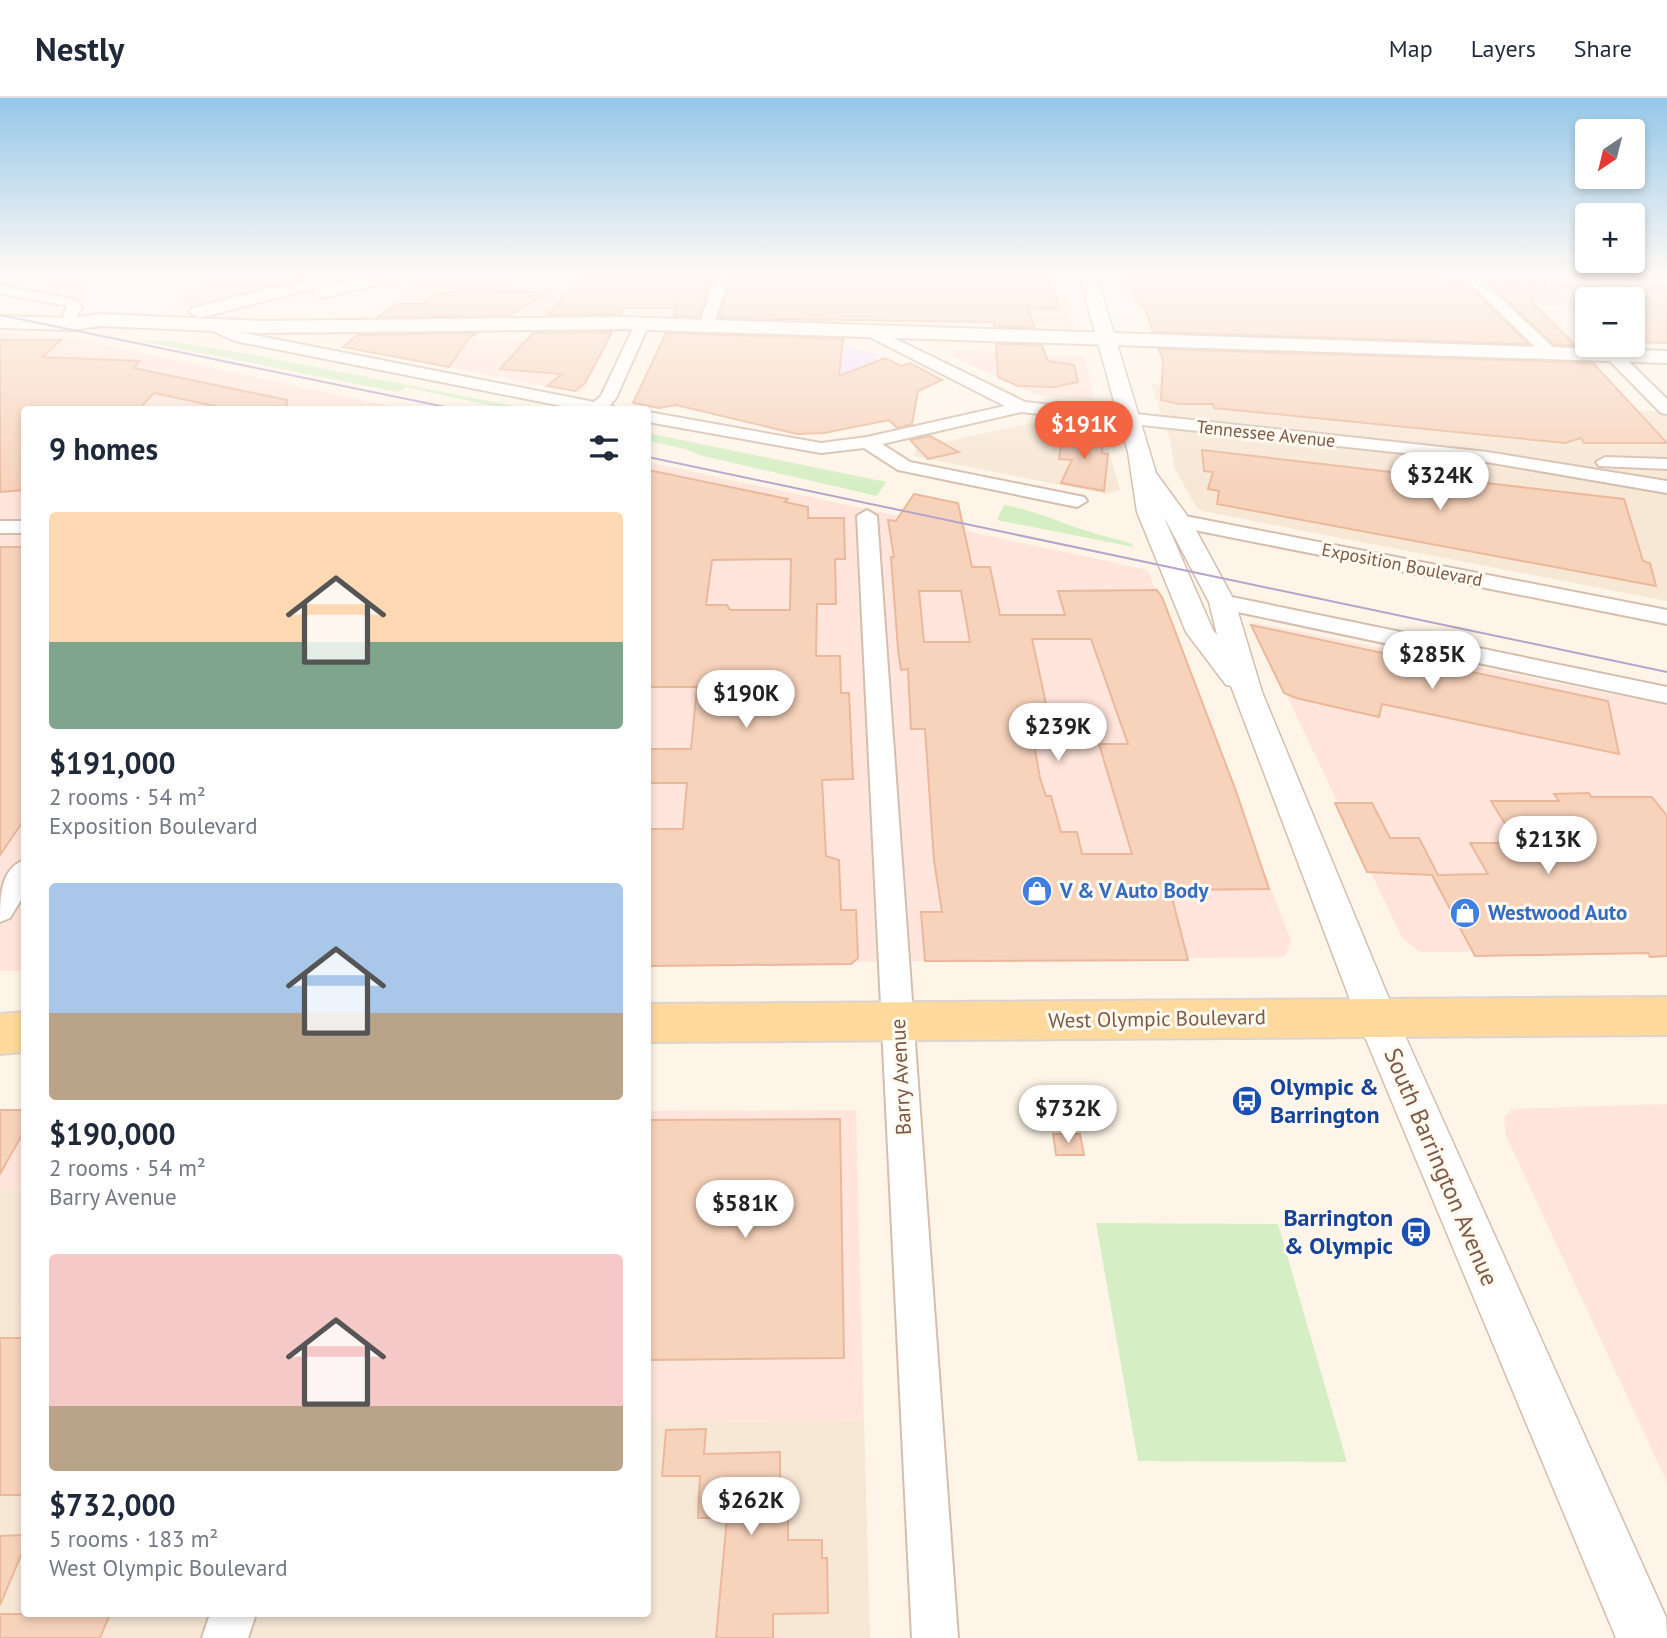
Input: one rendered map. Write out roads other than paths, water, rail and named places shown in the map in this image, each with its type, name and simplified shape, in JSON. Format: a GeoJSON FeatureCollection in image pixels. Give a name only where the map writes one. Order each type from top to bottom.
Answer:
{"type":"FeatureCollection","features":[{"type":"Feature","properties":{"kind":"main road"},"geometry":{"type":"LineString","coordinates":[[331,346],[332,351],[340,356]]}},
{"type":"Feature","properties":{"kind":"main road"},"geometry":{"type":"LineString","coordinates":[[1294,346],[1575,355]]}},
{"type":"Feature","properties":{"kind":"main road"},"geometry":{"type":"LineString","coordinates":[[1640,357],[1667,358]]}},
{"type":"Feature","properties":{"kind":"main road","name":"West Olympic Boulevard"},"geometry":{"type":"LineString","coordinates":[[651,1023],[898,1024],[1667,1016]]}},
{"type":"Feature","properties":{"kind":"main road"},"geometry":{"type":"LineString","coordinates":[[0,1034],[21,1032]]}},
{"type":"Feature","properties":{"kind":"street"},"geometry":{"type":"LineString","coordinates":[[284,346],[594,406]]}},
{"type":"Feature","properties":{"kind":"street"},"geometry":{"type":"LineString","coordinates":[[605,406],[632,346]]}},
{"type":"Feature","properties":{"kind":"street"},"geometry":{"type":"LineString","coordinates":[[899,346],[1021,407]]}},
{"type":"Feature","properties":{"kind":"street","name":"South Barrington Avenue"},"geometry":{"type":"LineString","coordinates":[[1111,346],[1146,481],[1149,512],[1200,632],[1247,692]]}},
{"type":"Feature","properties":{"kind":"street"},"geometry":{"type":"LineString","coordinates":[[1543,346],[1551,354]]}},
{"type":"Feature","properties":{"kind":"street"},"geometry":{"type":"LineString","coordinates":[[1615,357],[1667,408]]}},
{"type":"Feature","properties":{"kind":"street","name":"Tennessee Avenue"},"geometry":{"type":"LineString","coordinates":[[867,442],[1021,407],[1487,457],[1667,487]]}},
{"type":"Feature","properties":{"kind":"street"},"geometry":{"type":"LineString","coordinates":[[651,418],[821,448],[867,442],[904,466],[1077,501]]}},
{"type":"Feature","properties":{"kind":"street"},"geometry":{"type":"LineString","coordinates":[[1487,457],[1667,464]]}},
{"type":"Feature","properties":{"kind":"street","name":"South Barrington Avenue"},"geometry":{"type":"LineString","coordinates":[[1146,481],[1179,521],[1222,603],[1247,692],[1377,1018],[1645,1638]]}},
{"type":"Feature","properties":{"kind":"street","name":"Barry Avenue"},"geometry":{"type":"LineString","coordinates":[[867,516],[935,1638]]}},
{"type":"Feature","properties":{"kind":"street","name":"Exposition Boulevard"},"geometry":{"type":"LineString","coordinates":[[1179,521],[1667,617]]}},
{"type":"Feature","properties":{"kind":"street"},"geometry":{"type":"LineString","coordinates":[[0,527],[21,527]]}},
{"type":"Feature","properties":{"kind":"street"},"geometry":{"type":"LineString","coordinates":[[1200,632],[1208,610],[1222,603],[1666,699]]}},
{"type":"Feature","properties":{"kind":"street"},"geometry":{"type":"LineString","coordinates":[[0,910],[21,876]]}},
{"type":"Feature","properties":{"kind":"street"},"geometry":{"type":"LineString","coordinates":[[225,1638],[232,1617]]}},
{"type":"Feature","properties":{"kind":"tram line"},"geometry":{"type":"LineString","coordinates":[[149,346],[441,406]]}},
{"type":"Feature","properties":{"kind":"tram line"},"geometry":{"type":"LineString","coordinates":[[651,458],[1667,672]]}},
{"type":"Feature","properties":{"kind":"place","name":"V & V Auto Body"},"geometry":{"type":"Point","coordinates":[1037,891]}},
{"type":"Feature","properties":{"kind":"place","name":"Westwood Auto"},"geometry":{"type":"Point","coordinates":[1465,913]}},
{"type":"Feature","properties":{"kind":"place","name":"Olympic & Barrington"},"geometry":{"type":"Point","coordinates":[1247,1101]}},
{"type":"Feature","properties":{"kind":"place","name":"Barrington & Olympic"},"geometry":{"type":"Point","coordinates":[1416,1232]}}]}
